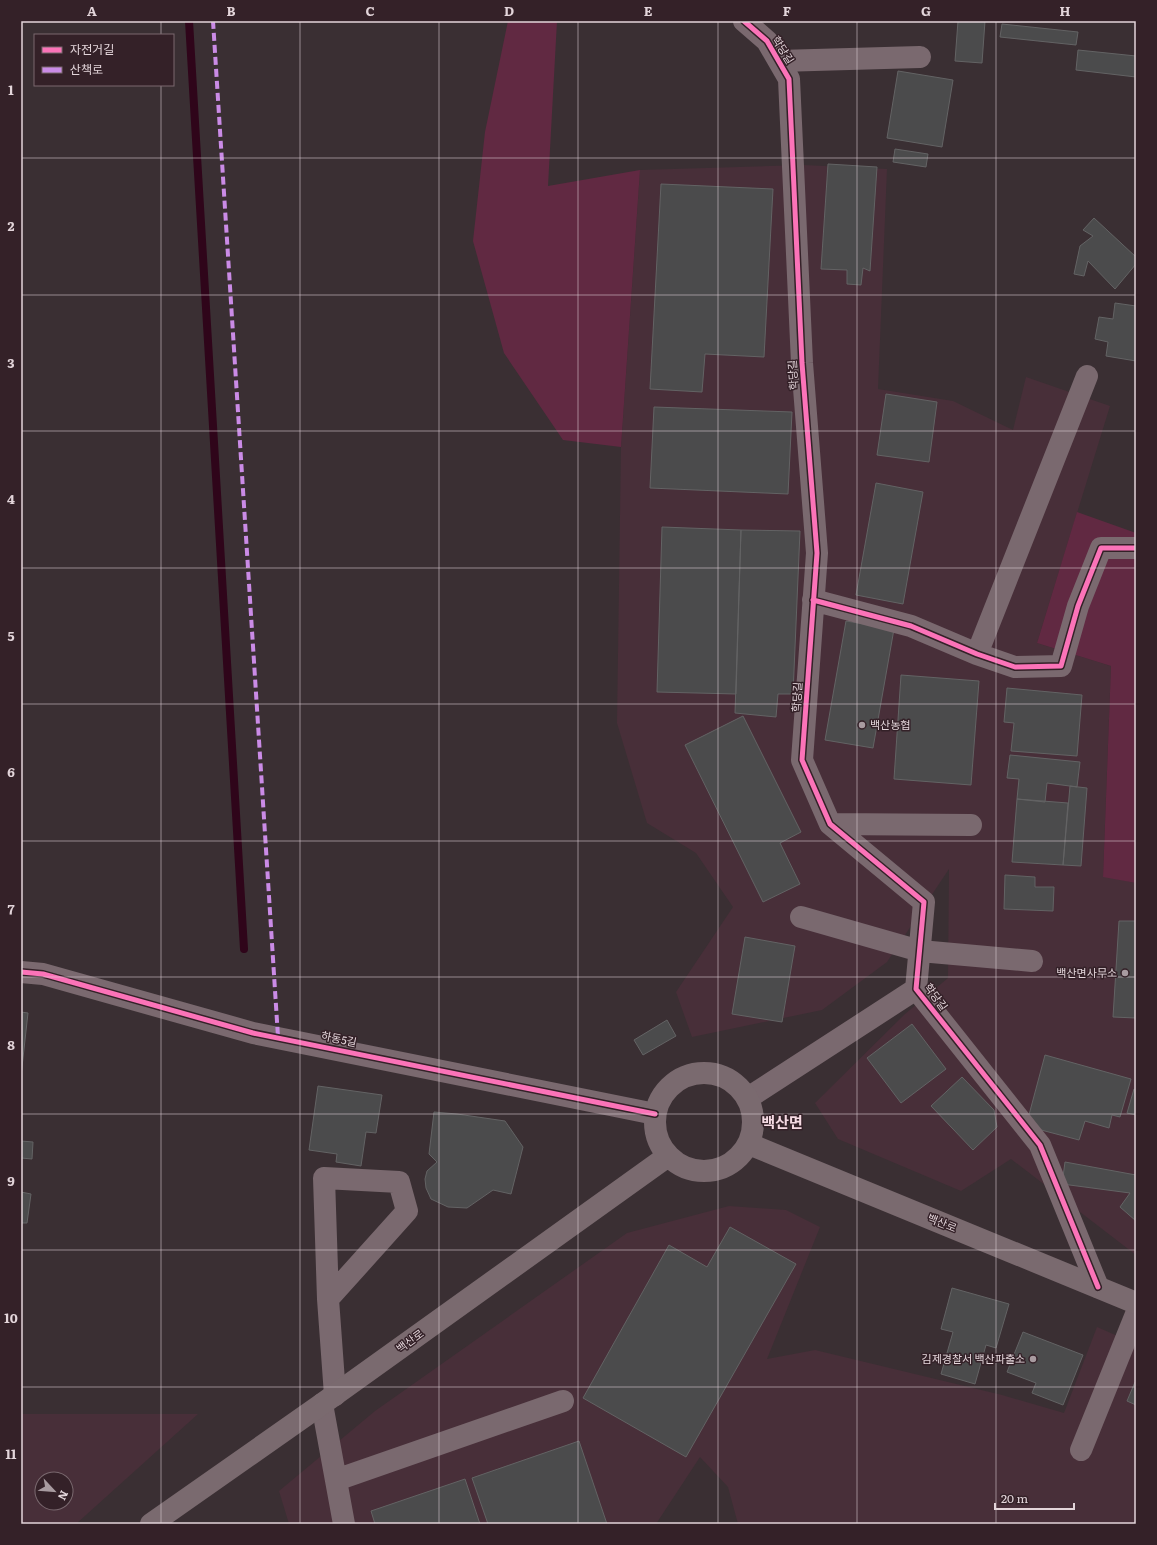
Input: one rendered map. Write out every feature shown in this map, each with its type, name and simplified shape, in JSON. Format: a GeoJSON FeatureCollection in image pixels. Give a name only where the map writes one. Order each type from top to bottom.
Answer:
{"type":"FeatureCollection","features":[{"type":"Feature","properties":{"kind":"main road"},"geometry":{"type":"LineString","coordinates":[[712,1072],[726,1077],[739,1086],[748,1098],[753,1112],[754,1129],[749,1144],[740,1157],[727,1166],[712,1171],[696,1171],[681,1166],[668,1156],[660,1143],[655,1129],[655,1114],[660,1099],[669,1087],[682,1078],[696,1073],[712,1072]]}},
{"type":"Feature","properties":{"kind":"main road","name":"백산로"},"geometry":{"type":"LineString","coordinates":[[749,1144],[1136,1303]]}},
{"type":"Feature","properties":{"kind":"main road","name":"백산로"},"geometry":{"type":"LineString","coordinates":[[151,1524],[328,1400],[668,1156]]}},
{"type":"Feature","properties":{"kind":"street","name":"학당길"},"geometry":{"type":"LineString","coordinates":[[744,21],[767,41],[789,79],[802,363],[816,553],[802,760],[830,824],[924,902],[916,989],[1040,1144],[1098,1287]]}},
{"type":"Feature","properties":{"kind":"street"},"geometry":{"type":"LineString","coordinates":[[779,61],[920,58]]}},
{"type":"Feature","properties":{"kind":"street"},"geometry":{"type":"LineString","coordinates":[[977,654],[1087,376]]}},
{"type":"Feature","properties":{"kind":"street"},"geometry":{"type":"LineString","coordinates":[[813,600],[911,626],[977,654],[1015,667],[1061,666],[1078,606],[1101,548],[1136,548]]}},
{"type":"Feature","properties":{"kind":"street"},"geometry":{"type":"LineString","coordinates":[[830,824],[971,825]]}},
{"type":"Feature","properties":{"kind":"street"},"geometry":{"type":"LineString","coordinates":[[801,917],[920,951],[1032,961]]}},
{"type":"Feature","properties":{"kind":"street","name":"하동5길"},"geometry":{"type":"LineString","coordinates":[[21,972],[43,974],[254,1033],[655,1114]]}},
{"type":"Feature","properties":{"kind":"street"},"geometry":{"type":"LineString","coordinates":[[748,1098],[916,989]]}},
{"type":"Feature","properties":{"kind":"street"},"geometry":{"type":"LineString","coordinates":[[328,1299],[407,1210],[399,1182],[324,1178],[328,1299],[328,1400],[336,1480],[344,1524]]}},
{"type":"Feature","properties":{"kind":"street"},"geometry":{"type":"LineString","coordinates":[[1081,1450],[1136,1314]]}},
{"type":"Feature","properties":{"kind":"street"},"geometry":{"type":"LineString","coordinates":[[336,1480],[563,1401]]}},
{"type":"Feature","properties":{"kind":"shaded area"},"geometry":{"type":"Polygon","coordinates":[[[508,21],[557,21],[548,186],[640,170],[621,447],[563,440],[504,353],[473,241],[485,132],[508,21]]]}},
{"type":"Feature","properties":{"kind":"shaded area"},"geometry":{"type":"Polygon","coordinates":[[[803,165],[887,169],[878,389],[953,401],[1013,430],[1026,377],[1110,406],[1037,643],[1111,666],[1103,876],[1136,883],[1136,1255],[1011,1159],[961,1191],[838,1139],[815,1103],[905,1014],[948,978],[949,869],[887,962],[822,1010],[692,1037],[676,992],[733,907],[696,853],[647,823],[617,723],[621,447],[640,170],[803,165]]]}},
{"type":"Feature","properties":{"kind":"shaded area"},"geometry":{"type":"Polygon","coordinates":[[[1077,512],[1136,533],[1136,883],[1103,877],[1111,666],[1037,643],[1077,512]]]}},
{"type":"Feature","properties":{"kind":"shaded area"},"geometry":{"type":"Polygon","coordinates":[[[729,1206],[786,1210],[820,1227],[767,1359],[815,1350],[1002,1395],[1064,1413],[1097,1327],[1136,1344],[1136,1524],[738,1524],[728,1487],[700,1457],[656,1524],[289,1524],[279,1491],[375,1411],[627,1233],[729,1206]]]}},
{"type":"Feature","properties":{"kind":"shaded area"},"geometry":{"type":"Polygon","coordinates":[[[21,1414],[198,1414],[76,1524],[21,1524],[21,1414]]]}},
{"type":"Feature","properties":{"kind":"building"},"geometry":{"type":"Polygon","coordinates":[[[958,21],[985,21],[982,63],[955,61],[958,21]]]}},
{"type":"Feature","properties":{"kind":"building"},"geometry":{"type":"Polygon","coordinates":[[[1002,24],[1078,32],[1076,45],[1000,37],[1002,24]]]}},
{"type":"Feature","properties":{"kind":"building"},"geometry":{"type":"Polygon","coordinates":[[[1078,50],[1136,56],[1136,77],[1076,70],[1078,50]]]}},
{"type":"Feature","properties":{"kind":"building"},"geometry":{"type":"Polygon","coordinates":[[[898,71],[953,80],[942,147],[887,138],[898,71]]]}},
{"type":"Feature","properties":{"kind":"building"},"geometry":{"type":"Polygon","coordinates":[[[895,149],[928,154],[926,167],[893,162],[895,149]]]}},
{"type":"Feature","properties":{"kind":"building"},"geometry":{"type":"Polygon","coordinates":[[[828,164],[877,167],[870,271],[863,268],[861,285],[847,284],[847,270],[821,269],[828,164]]]}},
{"type":"Feature","properties":{"kind":"building"},"geometry":{"type":"Polygon","coordinates":[[[661,184],[773,189],[764,357],[705,354],[702,392],[650,389],[661,184]]]}},
{"type":"Feature","properties":{"kind":"building"},"geometry":{"type":"Polygon","coordinates":[[[1094,218],[1136,257],[1136,264],[1115,289],[1088,261],[1084,276],[1074,274],[1080,246],[1093,236],[1083,230],[1094,218]]]}},
{"type":"Feature","properties":{"kind":"building"},"geometry":{"type":"Polygon","coordinates":[[[1115,303],[1136,306],[1136,361],[1106,356],[1108,342],[1095,339],[1099,317],[1113,319],[1115,303]]]}},
{"type":"Feature","properties":{"kind":"building"},"geometry":{"type":"Polygon","coordinates":[[[886,394],[937,402],[929,462],[877,455],[886,394]]]}},
{"type":"Feature","properties":{"kind":"building"},"geometry":{"type":"Polygon","coordinates":[[[654,407],[792,412],[788,494],[650,488],[654,407]]]}},
{"type":"Feature","properties":{"kind":"building"},"geometry":{"type":"Polygon","coordinates":[[[876,483],[923,492],[903,604],[856,595],[876,483]]]}},
{"type":"Feature","properties":{"kind":"building"},"geometry":{"type":"Polygon","coordinates":[[[662,527],[741,530],[736,694],[657,692],[662,527]]]}},
{"type":"Feature","properties":{"kind":"building"},"geometry":{"type":"Polygon","coordinates":[[[741,530],[800,531],[793,694],[778,694],[776,717],[735,713],[741,530]]]}},
{"type":"Feature","properties":{"kind":"building"},"geometry":{"type":"Polygon","coordinates":[[[846,621],[894,629],[873,748],[825,740],[846,621]]]}},
{"type":"Feature","properties":{"kind":"building"},"geometry":{"type":"Polygon","coordinates":[[[901,675],[979,681],[971,785],[894,779],[901,675]]]}},
{"type":"Feature","properties":{"kind":"building"},"geometry":{"type":"Polygon","coordinates":[[[1007,688],[1082,695],[1077,756],[1011,751],[1014,723],[1004,722],[1007,688]]]}},
{"type":"Feature","properties":{"kind":"building"},"geometry":{"type":"Polygon","coordinates":[[[743,716],[801,832],[780,843],[800,884],[763,902],[685,745],[743,716]]]}},
{"type":"Feature","properties":{"kind":"building"},"geometry":{"type":"Polygon","coordinates":[[[1010,755],[1080,762],[1077,787],[1047,783],[1045,802],[1017,799],[1019,779],[1007,778],[1010,755]]]}},
{"type":"Feature","properties":{"kind":"building"},"geometry":{"type":"Polygon","coordinates":[[[1070,786],[1087,788],[1081,866],[1063,865],[1070,786]]]}},
{"type":"Feature","properties":{"kind":"building"},"geometry":{"type":"Polygon","coordinates":[[[1017,799],[1068,803],[1063,865],[1012,862],[1017,799]]]}},
{"type":"Feature","properties":{"kind":"building"},"geometry":{"type":"Polygon","coordinates":[[[1005,875],[1035,877],[1035,887],[1054,887],[1053,911],[1004,909],[1005,875]]]}},
{"type":"Feature","properties":{"kind":"building"},"geometry":{"type":"Polygon","coordinates":[[[1119,921],[1136,921],[1136,1018],[1113,1017],[1119,921]]]}},
{"type":"Feature","properties":{"kind":"building"},"geometry":{"type":"Polygon","coordinates":[[[745,937],[795,946],[782,1022],[732,1014],[745,937]]]}},
{"type":"Feature","properties":{"kind":"building"},"geometry":{"type":"Polygon","coordinates":[[[21,1012],[28,1013],[21,1076],[21,1012]]]}},
{"type":"Feature","properties":{"kind":"building"},"geometry":{"type":"Polygon","coordinates":[[[667,1020],[676,1036],[643,1055],[634,1040],[667,1020]]]}},
{"type":"Feature","properties":{"kind":"building"},"geometry":{"type":"Polygon","coordinates":[[[912,1024],[946,1069],[901,1103],[867,1058],[912,1024]]]}},
{"type":"Feature","properties":{"kind":"building"},"geometry":{"type":"Polygon","coordinates":[[[1045,1055],[1131,1079],[1120,1117],[1112,1115],[1109,1128],[1085,1121],[1079,1140],[1026,1126],[1045,1055]]]}},
{"type":"Feature","properties":{"kind":"building"},"geometry":{"type":"Polygon","coordinates":[[[962,1077],[994,1110],[997,1127],[973,1150],[931,1106],[962,1077]]]}},
{"type":"Feature","properties":{"kind":"building"},"geometry":{"type":"Polygon","coordinates":[[[318,1086],[382,1095],[376,1133],[366,1132],[361,1166],[336,1162],[337,1154],[309,1150],[318,1086]]]}},
{"type":"Feature","properties":{"kind":"building"},"geometry":{"type":"Polygon","coordinates":[[[1134,1089],[1136,1090],[1136,1115],[1127,1113],[1134,1089]]]}},
{"type":"Feature","properties":{"kind":"building"},"geometry":{"type":"Polygon","coordinates":[[[434,1112],[505,1121],[523,1147],[511,1194],[493,1190],[467,1208],[448,1207],[431,1199],[426,1188],[425,1179],[427,1171],[437,1162],[429,1154],[434,1112]]]}},
{"type":"Feature","properties":{"kind":"building"},"geometry":{"type":"Polygon","coordinates":[[[21,1141],[33,1142],[32,1159],[21,1158],[21,1141]]]}},
{"type":"Feature","properties":{"kind":"building"},"geometry":{"type":"Polygon","coordinates":[[[1065,1162],[1136,1175],[1136,1221],[1120,1207],[1130,1193],[1062,1184],[1065,1162]]]}},
{"type":"Feature","properties":{"kind":"building"},"geometry":{"type":"Polygon","coordinates":[[[21,1192],[31,1194],[27,1223],[21,1223],[21,1192]]]}},
{"type":"Feature","properties":{"kind":"building"},"geometry":{"type":"Polygon","coordinates":[[[730,1227],[796,1264],[686,1457],[583,1398],[669,1245],[707,1267],[730,1227]]]}},
{"type":"Feature","properties":{"kind":"building"},"geometry":{"type":"Polygon","coordinates":[[[952,1288],[1009,1304],[996,1348],[986,1345],[975,1384],[941,1374],[953,1332],[941,1329],[952,1288]]]}},
{"type":"Feature","properties":{"kind":"building"},"geometry":{"type":"Polygon","coordinates":[[[1023,1332],[1083,1355],[1063,1405],[1032,1393],[1036,1383],[1007,1372],[1023,1332]]]}},
{"type":"Feature","properties":{"kind":"building"},"geometry":{"type":"Polygon","coordinates":[[[1135,1382],[1136,1383],[1136,1405],[1127,1401],[1135,1382]]]}},
{"type":"Feature","properties":{"kind":"building"},"geometry":{"type":"Polygon","coordinates":[[[579,1441],[607,1524],[488,1524],[472,1478],[579,1441]]]}},
{"type":"Feature","properties":{"kind":"building"},"geometry":{"type":"Polygon","coordinates":[[[465,1479],[480,1524],[375,1524],[371,1511],[465,1479]]]}},
{"type":"Feature","properties":{"kind":"waterway"},"geometry":{"type":"LineString","coordinates":[[189,21],[244,949]]}},
{"type":"Feature","properties":{"kind":"marked path"},"geometry":{"type":"LineString","coordinates":[[213,21],[278,1037]]}},
{"type":"Feature","properties":{"kind":"cycle path"},"geometry":{"type":"LineString","coordinates":[[744,21],[767,41],[789,79],[802,363],[817,553],[802,760],[830,824],[924,902],[916,989],[1040,1145],[1098,1287]]}},
{"type":"Feature","properties":{"kind":"cycle path"},"geometry":{"type":"LineString","coordinates":[[813,600],[911,626],[977,654],[1015,667],[1061,666],[1078,606],[1101,548],[1136,548]]}},
{"type":"Feature","properties":{"kind":"cycle path"},"geometry":{"type":"LineString","coordinates":[[21,972],[43,974],[253,1033],[655,1114]]}},
{"type":"Feature","properties":{"kind":"place","name":"백산농협"},"geometry":{"type":"Point","coordinates":[862,725]}},
{"type":"Feature","properties":{"kind":"place","name":"백산면사무소"},"geometry":{"type":"Point","coordinates":[1125,973]}},
{"type":"Feature","properties":{"kind":"place","name":"김제경찰서 백산파출소"},"geometry":{"type":"Point","coordinates":[1033,1359]}},
{"type":"Feature","properties":{"kind":"district","name":"백산면"},"geometry":{"type":"Point","coordinates":[782,1123]}}]}
